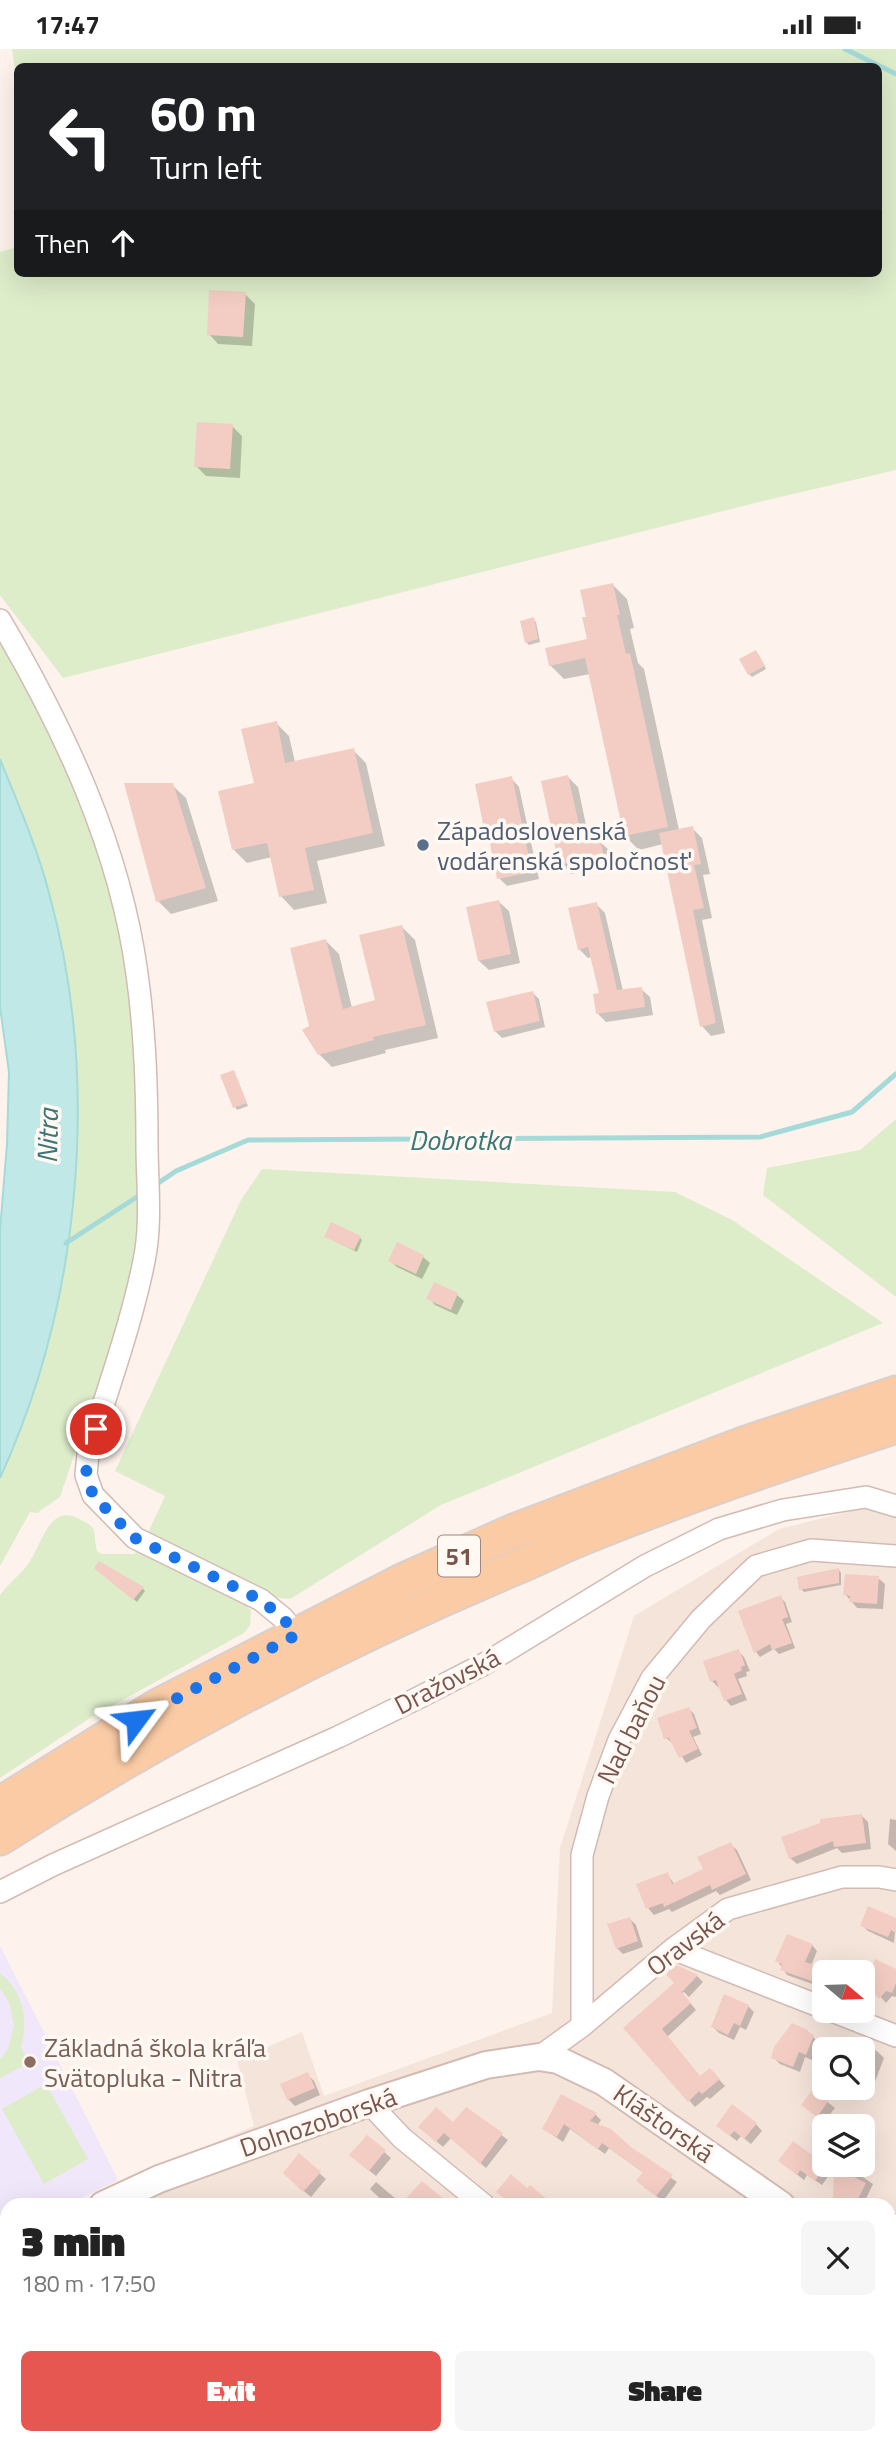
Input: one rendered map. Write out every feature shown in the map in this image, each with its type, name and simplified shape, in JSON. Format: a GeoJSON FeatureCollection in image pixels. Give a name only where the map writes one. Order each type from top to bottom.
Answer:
{"type":"FeatureCollection","features":[{"type":"Feature","properties":{"kind":"main road","name":"51"},"geometry":{"type":"LineString","coordinates":[[0,1804],[158,1706],[402,1581],[514,1531],[746,1443],[896,1393]]}},
{"type":"Feature","properties":{"kind":"main road","name":"51"},"geometry":{"type":"LineString","coordinates":[[0,1838],[136,1755],[247,1694],[464,1588],[599,1531],[761,1471],[896,1426]]}},
{"type":"Feature","properties":{"kind":"street"},"geometry":{"type":"LineString","coordinates":[[0,620],[66,741],[99,824],[130,935],[140,1000],[148,1229],[144,1259],[88,1454],[86,1475],[93,1495],[135,1538],[261,1600],[283,1618],[296,1635]]}},
{"type":"Feature","properties":{"kind":"street","name":"Dražovská"},"geometry":{"type":"LineString","coordinates":[[0,1892],[53,1865],[338,1737],[486,1663],[645,1566],[719,1529],[783,1510],[866,1497],[896,1506]]}},
{"type":"Feature","properties":{"kind":"street","name":"Nad baňou"},"geometry":{"type":"LineString","coordinates":[[582,2027],[582,1855],[598,1796],[615,1751],[652,1678],[701,1619],[756,1566],[811,1550],[896,1556]]}},
{"type":"Feature","properties":{"kind":"street","name":"Oravská"},"geometry":{"type":"LineString","coordinates":[[539,2057],[582,2027],[673,1949],[728,1909],[842,1877],[896,1880]]}},
{"type":"Feature","properties":{"kind":"street"},"geometry":{"type":"LineString","coordinates":[[673,1949],[812,2003]]}},
{"type":"Feature","properties":{"kind":"street"},"geometry":{"type":"LineString","coordinates":[[863,2023],[896,2036]]}},
{"type":"Feature","properties":{"kind":"street","name":"Dolnozoborská"},"geometry":{"type":"LineString","coordinates":[[123,2198],[159,2179],[369,2103],[486,2065],[539,2057]]}},
{"type":"Feature","properties":{"kind":"street","name":"Kláštorská"},"geometry":{"type":"LineString","coordinates":[[539,2057],[558,2060],[604,2082],[771,2198]]}},
{"type":"Feature","properties":{"kind":"street"},"geometry":{"type":"LineString","coordinates":[[369,2103],[402,2138],[475,2198]]}},
{"type":"Feature","properties":{"kind":"shaded area"},"geometry":{"type":"Polygon","coordinates":[[[864,1508],[896,1516],[896,2198],[97,2198],[124,2182],[254,2126],[237,2060],[302,2032],[324,2096],[552,2013],[560,1848],[634,1616],[779,1529],[864,1508]]]}},
{"type":"Feature","properties":{"kind":"shaded area","name":"Základná škola kráľa Svätopluka - Nitra"},"geometry":{"type":"Polygon","coordinates":[[[0,1945],[118,2180],[81,2198],[0,2198],[0,1945]]]}},
{"type":"Feature","properties":{"kind":"green space"},"geometry":{"type":"Polygon","coordinates":[[[12,49],[896,49],[896,470],[763,501],[63,678],[0,595],[0,252],[14,248],[14,277],[882,277],[882,63],[14,63],[12,49]]]}},
{"type":"Feature","properties":{"kind":"green space"},"geometry":{"type":"Polygon","coordinates":[[[0,636],[33,694],[76,791],[118,920],[128,970],[134,1045],[138,1241],[112,1342],[60,1497],[37,1513],[30,1512],[0,1566],[0,1478],[44,1357],[69,1241],[77,1139],[78,1081],[64,962],[50,895],[37,853],[0,759],[0,636]]]}},
{"type":"Feature","properties":{"kind":"green space"},"geometry":{"type":"Polygon","coordinates":[[[896,1119],[896,1297],[763,1195],[767,1168],[860,1150],[896,1119]]]}},
{"type":"Feature","properties":{"kind":"green space"},"geometry":{"type":"Polygon","coordinates":[[[262,1169],[675,1192],[732,1220],[883,1323],[441,1505],[290,1599],[231,1593],[251,1610],[250,1625],[244,1633],[90,1718],[0,1778],[0,1595],[29,1563],[47,1529],[60,1517],[68,1515],[92,1527],[97,1551],[101,1554],[134,1554],[141,1548],[165,1496],[115,1471],[241,1200],[262,1169]]]}},
{"type":"Feature","properties":{"kind":"green space"},"geometry":{"type":"Polygon","coordinates":[[[0,1973],[19,1997],[24,2016],[21,2047],[29,2063],[0,2078],[0,2059],[8,2049],[14,2026],[10,2005],[0,1988],[0,1973]]]}},
{"type":"Feature","properties":{"kind":"green space"},"geometry":{"type":"Polygon","coordinates":[[[46,2084],[88,2159],[44,2184],[2,2109],[46,2084]]]}},
{"type":"Feature","properties":{"kind":"water","name":"Nitra"},"geometry":{"type":"Polygon","coordinates":[[[0,759],[44,876],[65,965],[75,1039],[78,1114],[74,1190],[65,1265],[49,1339],[27,1410],[0,1478],[0,1230],[9,1072],[0,1007],[0,759]]]}},
{"type":"Feature","properties":{"kind":"building"},"geometry":{"type":"Polygon","coordinates":[[[209,290],[246,292],[243,337],[207,335],[209,290]]]}},
{"type":"Feature","properties":{"kind":"building"},"geometry":{"type":"Polygon","coordinates":[[[197,422],[233,424],[230,469],[194,467],[197,422]]]}},
{"type":"Feature","properties":{"kind":"building"},"geometry":{"type":"Polygon","coordinates":[[[613,583],[620,615],[617,615],[626,654],[630,653],[668,827],[624,836],[585,658],[549,666],[545,648],[587,639],[582,617],[586,617],[580,590],[613,583]]]}},
{"type":"Feature","properties":{"kind":"building"},"geometry":{"type":"Polygon","coordinates":[[[534,617],[538,639],[525,643],[520,621],[534,617]]]}},
{"type":"Feature","properties":{"kind":"building"},"geometry":{"type":"Polygon","coordinates":[[[756,650],[765,666],[748,675],[739,659],[756,650]]]}},
{"type":"Feature","properties":{"kind":"building"},"geometry":{"type":"Polygon","coordinates":[[[277,721],[285,763],[354,748],[373,833],[305,848],[314,890],[279,897],[267,843],[232,850],[218,791],[254,783],[241,729],[277,721]]]}},
{"type":"Feature","properties":{"kind":"building"},"geometry":{"type":"Polygon","coordinates":[[[568,775],[583,843],[600,840],[604,856],[559,865],[541,781],[568,775]]]}},
{"type":"Feature","properties":{"kind":"building"},"geometry":{"type":"Polygon","coordinates":[[[512,776],[532,872],[497,879],[475,784],[512,776]]]}},
{"type":"Feature","properties":{"kind":"building"},"geometry":{"type":"Polygon","coordinates":[[[124,783],[173,783],[206,888],[156,902],[124,783]]]}},
{"type":"Feature","properties":{"kind":"building"},"geometry":{"type":"Polygon","coordinates":[[[693,826],[701,864],[694,865],[704,908],[693,910],[716,1023],[700,1027],[659,833],[693,826]]]}},
{"type":"Feature","properties":{"kind":"building"},"geometry":{"type":"Polygon","coordinates":[[[499,900],[511,954],[478,961],[466,907],[499,900]]]}},
{"type":"Feature","properties":{"kind":"building"},"geometry":{"type":"Polygon","coordinates":[[[597,902],[617,990],[642,987],[645,1007],[596,1014],[593,994],[599,993],[588,947],[578,950],[568,908],[597,902]]]}},
{"type":"Feature","properties":{"kind":"building"},"geometry":{"type":"Polygon","coordinates":[[[402,925],[426,1025],[373,1037],[374,1040],[318,1055],[302,1030],[309,1026],[290,948],[326,939],[343,1009],[375,1000],[359,935],[402,925]]]}},
{"type":"Feature","properties":{"kind":"building"},"geometry":{"type":"Polygon","coordinates":[[[533,991],[540,1021],[494,1032],[486,1002],[533,991]]]}},
{"type":"Feature","properties":{"kind":"building"},"geometry":{"type":"Polygon","coordinates":[[[234,1070],[247,1103],[233,1108],[220,1075],[234,1070]]]}},
{"type":"Feature","properties":{"kind":"building"},"geometry":{"type":"Polygon","coordinates":[[[331,1222],[361,1236],[354,1250],[324,1237],[331,1222]]]}},
{"type":"Feature","properties":{"kind":"building"},"geometry":{"type":"Polygon","coordinates":[[[397,1242],[424,1255],[416,1274],[388,1261],[397,1242]]]}},
{"type":"Feature","properties":{"kind":"building"},"geometry":{"type":"Polygon","coordinates":[[[434,1282],[458,1293],[451,1310],[426,1299],[434,1282]]]}},
{"type":"Feature","properties":{"kind":"building"},"geometry":{"type":"Polygon","coordinates":[[[99,1561],[144,1587],[133,1600],[94,1568],[99,1561]]]}},
{"type":"Feature","properties":{"kind":"building"},"geometry":{"type":"Polygon","coordinates":[[[839,1568],[839,1583],[799,1590],[797,1577],[839,1568]]]}},
{"type":"Feature","properties":{"kind":"building"},"geometry":{"type":"Polygon","coordinates":[[[845,1574],[879,1576],[877,1604],[849,1602],[850,1596],[843,1595],[845,1574]]]}},
{"type":"Feature","properties":{"kind":"building"},"geometry":{"type":"Polygon","coordinates":[[[781,1595],[788,1617],[782,1619],[792,1643],[772,1650],[770,1644],[754,1653],[738,1611],[781,1595]]]}},
{"type":"Feature","properties":{"kind":"building"},"geometry":{"type":"Polygon","coordinates":[[[739,1649],[745,1665],[734,1674],[742,1694],[724,1701],[716,1680],[710,1682],[703,1661],[739,1649]]]}},
{"type":"Feature","properties":{"kind":"building"},"geometry":{"type":"Polygon","coordinates":[[[689,1707],[697,1728],[689,1731],[698,1749],[679,1758],[669,1738],[664,1739],[657,1718],[689,1707]]]}},
{"type":"Feature","properties":{"kind":"building"},"geometry":{"type":"Polygon","coordinates":[[[862,1814],[866,1843],[834,1847],[833,1841],[789,1859],[781,1837],[820,1823],[820,1819],[862,1814]]]}},
{"type":"Feature","properties":{"kind":"building"},"geometry":{"type":"Polygon","coordinates":[[[731,1842],[746,1874],[712,1890],[710,1885],[664,1907],[663,1903],[646,1909],[636,1884],[668,1872],[672,1884],[703,1869],[697,1857],[731,1842]]]}},
{"type":"Feature","properties":{"kind":"building"},"geometry":{"type":"Polygon","coordinates":[[[868,1906],[896,1918],[896,1933],[891,1930],[888,1937],[860,1926],[868,1906]]]}},
{"type":"Feature","properties":{"kind":"building"},"geometry":{"type":"Polygon","coordinates":[[[630,1917],[638,1941],[616,1949],[607,1924],[630,1917]]]}},
{"type":"Feature","properties":{"kind":"building"},"geometry":{"type":"Polygon","coordinates":[[[787,1934],[813,1944],[805,1962],[812,1964],[812,1981],[780,1970],[782,1964],[775,1961],[787,1934]]]}},
{"type":"Feature","properties":{"kind":"building"},"geometry":{"type":"Polygon","coordinates":[[[875,1960],[896,1969],[896,1983],[892,1993],[886,1991],[879,1999],[875,1994],[875,1960]]]}},
{"type":"Feature","properties":{"kind":"building"},"geometry":{"type":"Polygon","coordinates":[[[676,1965],[698,1975],[682,1992],[679,1989],[691,2003],[662,2029],[700,2076],[710,2068],[720,2079],[702,2094],[699,2091],[688,2102],[623,2028],[674,1983],[666,1974],[676,1965]]]}},
{"type":"Feature","properties":{"kind":"building"},"geometry":{"type":"Polygon","coordinates":[[[724,1994],[749,2005],[740,2026],[734,2023],[728,2035],[711,2027],[724,1994]]]}},
{"type":"Feature","properties":{"kind":"building"},"geometry":{"type":"Polygon","coordinates":[[[792,2023],[814,2035],[806,2055],[799,2052],[793,2067],[771,2058],[774,2047],[792,2023]]]}},
{"type":"Feature","properties":{"kind":"building"},"geometry":{"type":"Polygon","coordinates":[[[308,2072],[315,2088],[287,2100],[280,2084],[308,2072]]]}},
{"type":"Feature","properties":{"kind":"building"},"geometry":{"type":"Polygon","coordinates":[[[812,2090],[812,2100],[829,2100],[819,2114],[813,2114],[801,2105],[812,2090]]]}},
{"type":"Feature","properties":{"kind":"building"},"geometry":{"type":"Polygon","coordinates":[[[561,2094],[597,2113],[590,2121],[611,2129],[631,2147],[673,2175],[656,2196],[636,2181],[643,2172],[602,2143],[598,2149],[564,2124],[557,2137],[542,2129],[561,2094]]]}},
{"type":"Feature","properties":{"kind":"building"},"geometry":{"type":"Polygon","coordinates":[[[732,2104],[757,2123],[744,2139],[734,2131],[730,2136],[716,2126],[732,2104]]]}},
{"type":"Feature","properties":{"kind":"building"},"geometry":{"type":"Polygon","coordinates":[[[436,2107],[453,2122],[466,2107],[503,2133],[480,2164],[444,2133],[436,2142],[418,2127],[436,2107]]]}},
{"type":"Feature","properties":{"kind":"building"},"geometry":{"type":"Polygon","coordinates":[[[367,2135],[386,2150],[369,2171],[349,2155],[367,2135]]]}},
{"type":"Feature","properties":{"kind":"building"},"geometry":{"type":"Polygon","coordinates":[[[793,2141],[812,2155],[812,2177],[818,2177],[815,2181],[800,2170],[797,2175],[778,2161],[793,2141]]]}},
{"type":"Feature","properties":{"kind":"building"},"geometry":{"type":"Polygon","coordinates":[[[299,2153],[321,2172],[303,2192],[283,2173],[299,2153]]]}},
{"type":"Feature","properties":{"kind":"building"},"geometry":{"type":"Polygon","coordinates":[[[511,2174],[527,2188],[530,2185],[546,2198],[503,2198],[496,2192],[511,2174]]]}},
{"type":"Feature","properties":{"kind":"building"},"geometry":{"type":"Polygon","coordinates":[[[834,2177],[854,2177],[866,2183],[858,2198],[833,2198],[834,2177]]]}},
{"type":"Feature","properties":{"kind":"building"},"geometry":{"type":"Polygon","coordinates":[[[422,2181],[443,2198],[406,2198],[422,2181]]]}},
{"type":"Feature","properties":{"kind":"waterway"},"geometry":{"type":"LineString","coordinates":[[845,49],[874,63]]}},
{"type":"Feature","properties":{"kind":"waterway"},"geometry":{"type":"LineString","coordinates":[[882,67],[896,74]]}},
{"type":"Feature","properties":{"kind":"waterway","name":"Dobrotka"},"geometry":{"type":"LineString","coordinates":[[154,1186],[176,1171],[248,1140],[760,1137],[852,1112],[896,1074]]}},
{"type":"Feature","properties":{"kind":"waterway","name":"Dobrotka"},"geometry":{"type":"LineString","coordinates":[[66,1243],[143,1193]]}},
{"type":"Feature","properties":{"kind":"place","name":"Západoslovenská vodárenská spoločnosť"},"geometry":{"type":"Point","coordinates":[423,845]}},
{"type":"Feature","properties":{"kind":"place","name":"Základná škola kráľa Svätopluka - Nitra"},"geometry":{"type":"Point","coordinates":[30,2062]}},
{"type":"Feature","properties":{"kind":"route"},"geometry":{"type":"LineString","coordinates":[[96,1429],[88,1454],[86,1475],[93,1495],[108,1511],[135,1538],[261,1600],[283,1618],[296,1635],[136,1720]]}}]}
